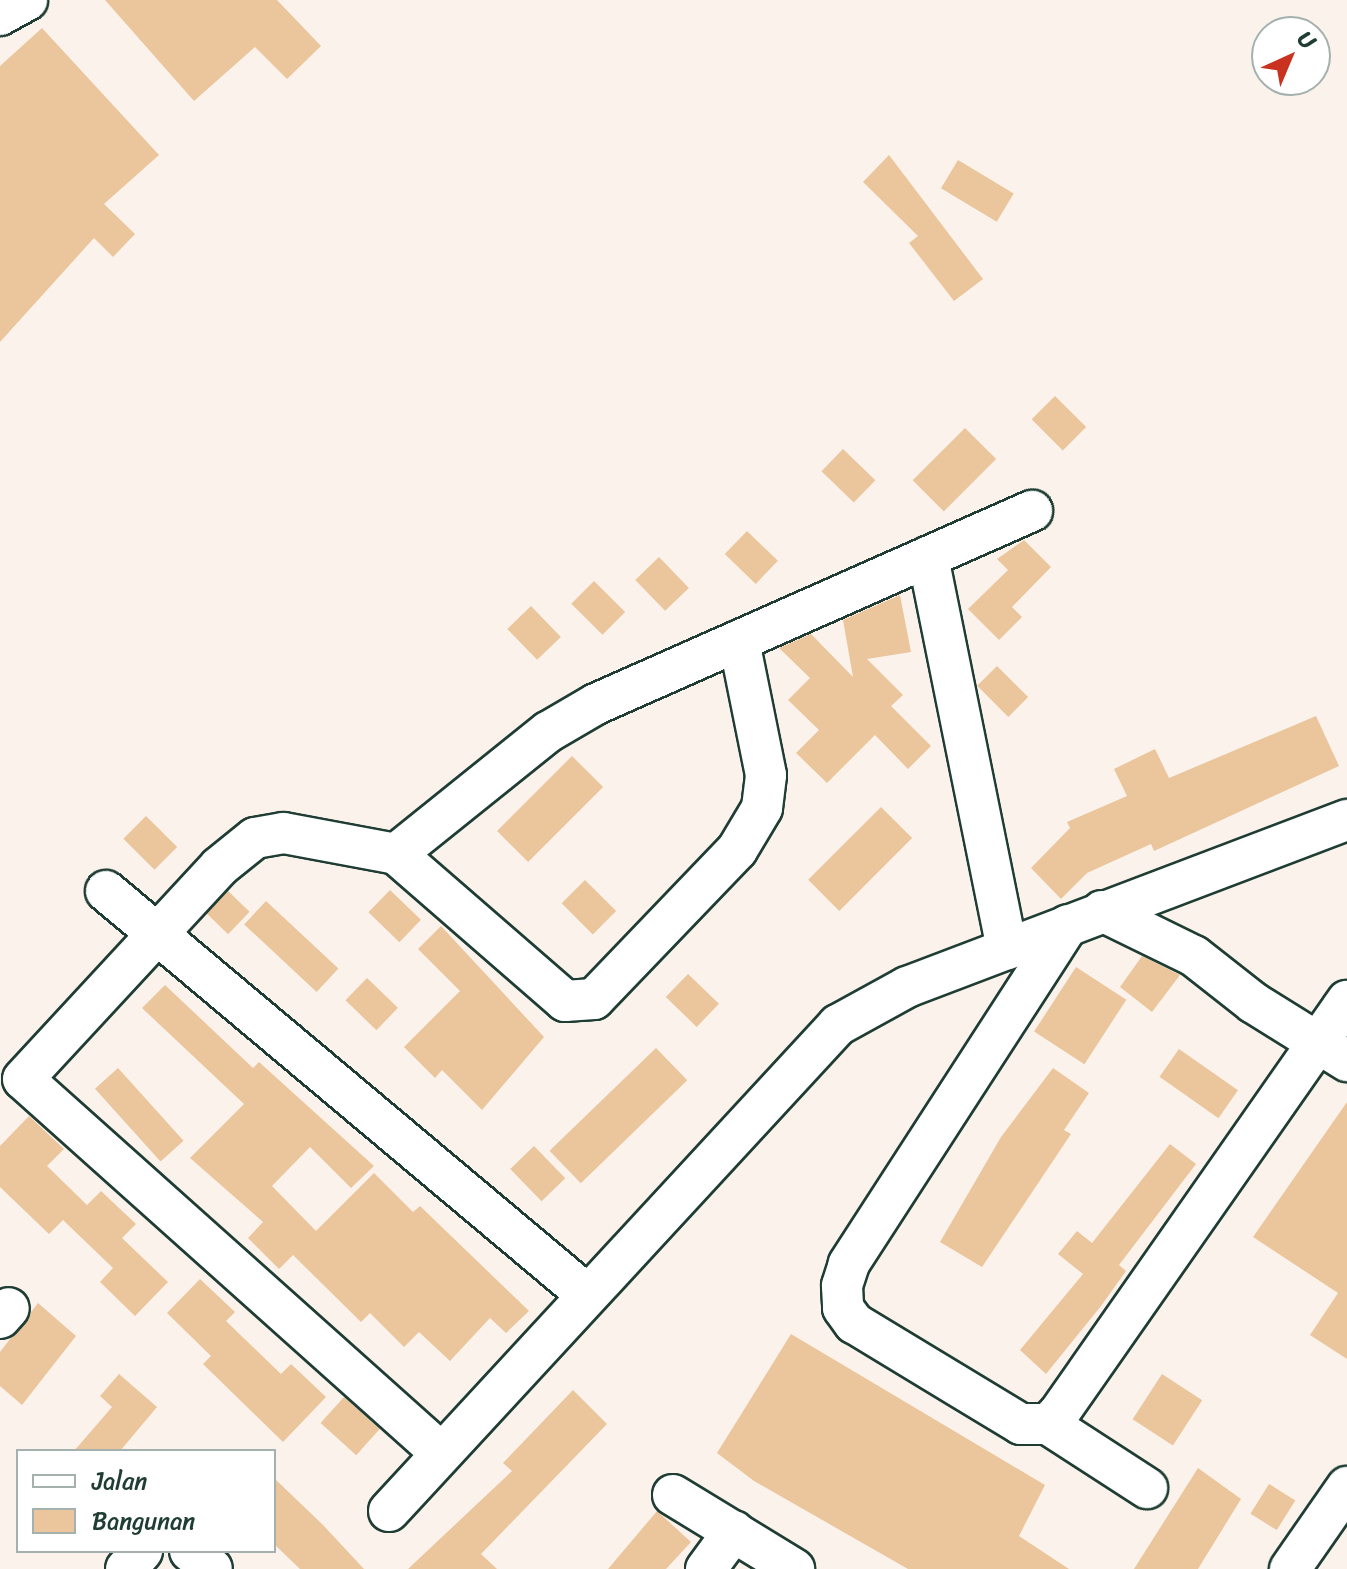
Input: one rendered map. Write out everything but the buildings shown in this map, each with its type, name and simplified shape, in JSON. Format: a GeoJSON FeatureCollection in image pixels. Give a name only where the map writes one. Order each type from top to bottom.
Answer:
{"type":"FeatureCollection","features":[{"type":"Feature","properties":{"kind":"street"},"geometry":{"type":"LineString","coordinates":[[0,15],[27,0]]}},
{"type":"Feature","properties":{"kind":"street"},"geometry":{"type":"LineString","coordinates":[[396,854],[548,732],[739,641],[1032,511]]}},
{"type":"Feature","properties":{"kind":"street"},"geometry":{"type":"LineString","coordinates":[[928,557],[1007,949]]}},
{"type":"Feature","properties":{"kind":"street"},"geometry":{"type":"LineString","coordinates":[[440,1452],[12,1070],[255,838],[328,836],[396,854],[565,1001],[594,999],[737,850],[762,808],[766,775],[739,641]]}},
{"type":"Feature","properties":{"kind":"street"},"geometry":{"type":"LineString","coordinates":[[389,1511],[585,1293],[838,1025],[880,999],[1347,820]]}},
{"type":"Feature","properties":{"kind":"street"},"geometry":{"type":"LineString","coordinates":[[106,891],[585,1293]]}},
{"type":"Feature","properties":{"kind":"street"},"geometry":{"type":"LineString","coordinates":[[1085,918],[1194,956],[1334,1053]]}},
{"type":"Feature","properties":{"kind":"street"},"geometry":{"type":"LineString","coordinates":[[1085,918],[849,1264],[842,1286],[843,1308],[873,1337],[1021,1424],[1048,1424],[1147,1488]]}},
{"type":"Feature","properties":{"kind":"street"},"geometry":{"type":"LineString","coordinates":[[1048,1424],[1334,1053],[1347,1001]]}},
{"type":"Feature","properties":{"kind":"street"},"geometry":{"type":"LineString","coordinates":[[1290,1569],[1347,1487]]}},
{"type":"Feature","properties":{"kind":"street"},"geometry":{"type":"LineString","coordinates":[[673,1495],[794,1569]]}},
{"type":"Feature","properties":{"kind":"street"},"geometry":{"type":"LineString","coordinates":[[706,1569],[734,1531]]}},
{"type":"Feature","properties":{"kind":"street"},"geometry":{"type":"LineString","coordinates":[[126,1569],[140,1553]]}},
{"type":"Feature","properties":{"kind":"street"},"geometry":{"type":"LineString","coordinates":[[192,1553],[212,1569]]}}]}
